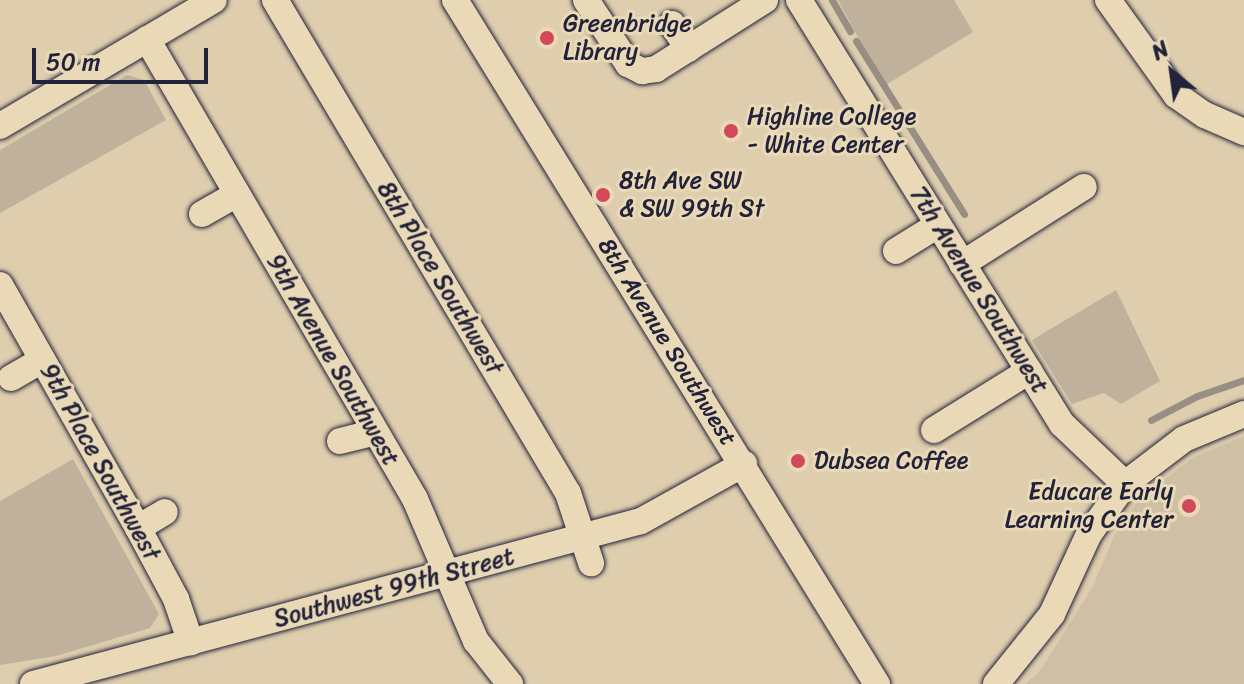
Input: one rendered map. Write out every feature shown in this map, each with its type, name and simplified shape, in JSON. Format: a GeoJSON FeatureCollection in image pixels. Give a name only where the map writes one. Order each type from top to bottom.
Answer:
{"type":"FeatureCollection","features":[{"type":"Feature","properties":{"kind":"street"},"geometry":{"type":"LineString","coordinates":[[0,126],[214,0]]}},
{"type":"Feature","properties":{"kind":"street","name":"8th Place Southwest"},"geometry":{"type":"LineString","coordinates":[[275,0],[568,493],[591,563]]}},
{"type":"Feature","properties":{"kind":"street","name":"8th Avenue Southwest"},"geometry":{"type":"LineString","coordinates":[[455,0],[877,684]]}},
{"type":"Feature","properties":{"kind":"street"},"geometry":{"type":"LineString","coordinates":[[586,0],[634,68],[656,69],[688,49],[735,8],[765,0]]}},
{"type":"Feature","properties":{"kind":"street","name":"7th Avenue Southwest"},"geometry":{"type":"LineString","coordinates":[[799,0],[1062,424],[1125,484]]}},
{"type":"Feature","properties":{"kind":"street"},"geometry":{"type":"LineString","coordinates":[[1108,0],[1176,95],[1205,115],[1244,132]]}},
{"type":"Feature","properties":{"kind":"street"},"geometry":{"type":"LineString","coordinates":[[672,24],[688,49]]}},
{"type":"Feature","properties":{"kind":"street","name":"9th Avenue Southwest"},"geometry":{"type":"LineString","coordinates":[[147,39],[415,499],[476,641],[510,684]]}},
{"type":"Feature","properties":{"kind":"street"},"geometry":{"type":"LineString","coordinates":[[962,264],[1084,187]]}},
{"type":"Feature","properties":{"kind":"street"},"geometry":{"type":"LineString","coordinates":[[202,214],[237,194]]}},
{"type":"Feature","properties":{"kind":"street"},"geometry":{"type":"LineString","coordinates":[[896,251],[938,225]]}},
{"type":"Feature","properties":{"kind":"street","name":"9th Place Southwest"},"geometry":{"type":"LineString","coordinates":[[0,285],[30,313],[42,360],[176,599],[191,643]]}},
{"type":"Feature","properties":{"kind":"street"},"geometry":{"type":"LineString","coordinates":[[11,378],[42,360]]}},
{"type":"Feature","properties":{"kind":"street"},"geometry":{"type":"LineString","coordinates":[[934,430],[1029,371]]}},
{"type":"Feature","properties":{"kind":"street"},"geometry":{"type":"LineString","coordinates":[[996,684],[1052,614],[1089,534],[1125,484],[1184,439],[1244,414]]}},
{"type":"Feature","properties":{"kind":"street"},"geometry":{"type":"LineString","coordinates":[[340,441],[375,432]]}},
{"type":"Feature","properties":{"kind":"street","name":"Southwest 99th Street"},"geometry":{"type":"LineString","coordinates":[[33,684],[89,678],[191,643],[583,537],[672,508],[744,464]]}},
{"type":"Feature","properties":{"kind":"street"},"geometry":{"type":"LineString","coordinates":[[138,528],[165,512]]}},
{"type":"Feature","properties":{"kind":"shaded area"},"geometry":{"type":"Polygon","coordinates":[[[838,0],[954,0],[973,32],[884,86],[838,0]]]}},
{"type":"Feature","properties":{"kind":"shaded area"},"geometry":{"type":"Polygon","coordinates":[[[127,75],[144,80],[166,120],[0,213],[0,150],[127,75]]]}},
{"type":"Feature","properties":{"kind":"shaded area"},"geometry":{"type":"Polygon","coordinates":[[[1116,290],[1160,381],[1121,404],[1104,393],[1072,404],[1032,340],[1116,290]]]}},
{"type":"Feature","properties":{"kind":"shaded area"},"geometry":{"type":"Polygon","coordinates":[[[1244,436],[1244,684],[1025,684],[1040,671],[1093,586],[1114,536],[1139,499],[1194,457],[1244,436]]]}},
{"type":"Feature","properties":{"kind":"shaded area"},"geometry":{"type":"Polygon","coordinates":[[[73,459],[159,614],[150,628],[56,656],[0,665],[0,501],[73,459]]]}},
{"type":"Feature","properties":{"kind":"waterway"},"geometry":{"type":"LineString","coordinates":[[832,0],[850,31]]}},
{"type":"Feature","properties":{"kind":"waterway"},"geometry":{"type":"LineString","coordinates":[[856,41],[964,214]]}},
{"type":"Feature","properties":{"kind":"waterway"},"geometry":{"type":"LineString","coordinates":[[1151,420],[1197,396],[1244,380]]}},
{"type":"Feature","properties":{"kind":"place","name":"Greenbridge Library"},"geometry":{"type":"Point","coordinates":[547,38]}},
{"type":"Feature","properties":{"kind":"place","name":"Highline College - White Center"},"geometry":{"type":"Point","coordinates":[731,131]}},
{"type":"Feature","properties":{"kind":"place","name":"8th Ave SW & SW 99th St"},"geometry":{"type":"Point","coordinates":[603,195]}},
{"type":"Feature","properties":{"kind":"place","name":"Dubsea Coffee"},"geometry":{"type":"Point","coordinates":[798,461]}},
{"type":"Feature","properties":{"kind":"place","name":"Educare Early Learning Center"},"geometry":{"type":"Point","coordinates":[1189,506]}}]}
